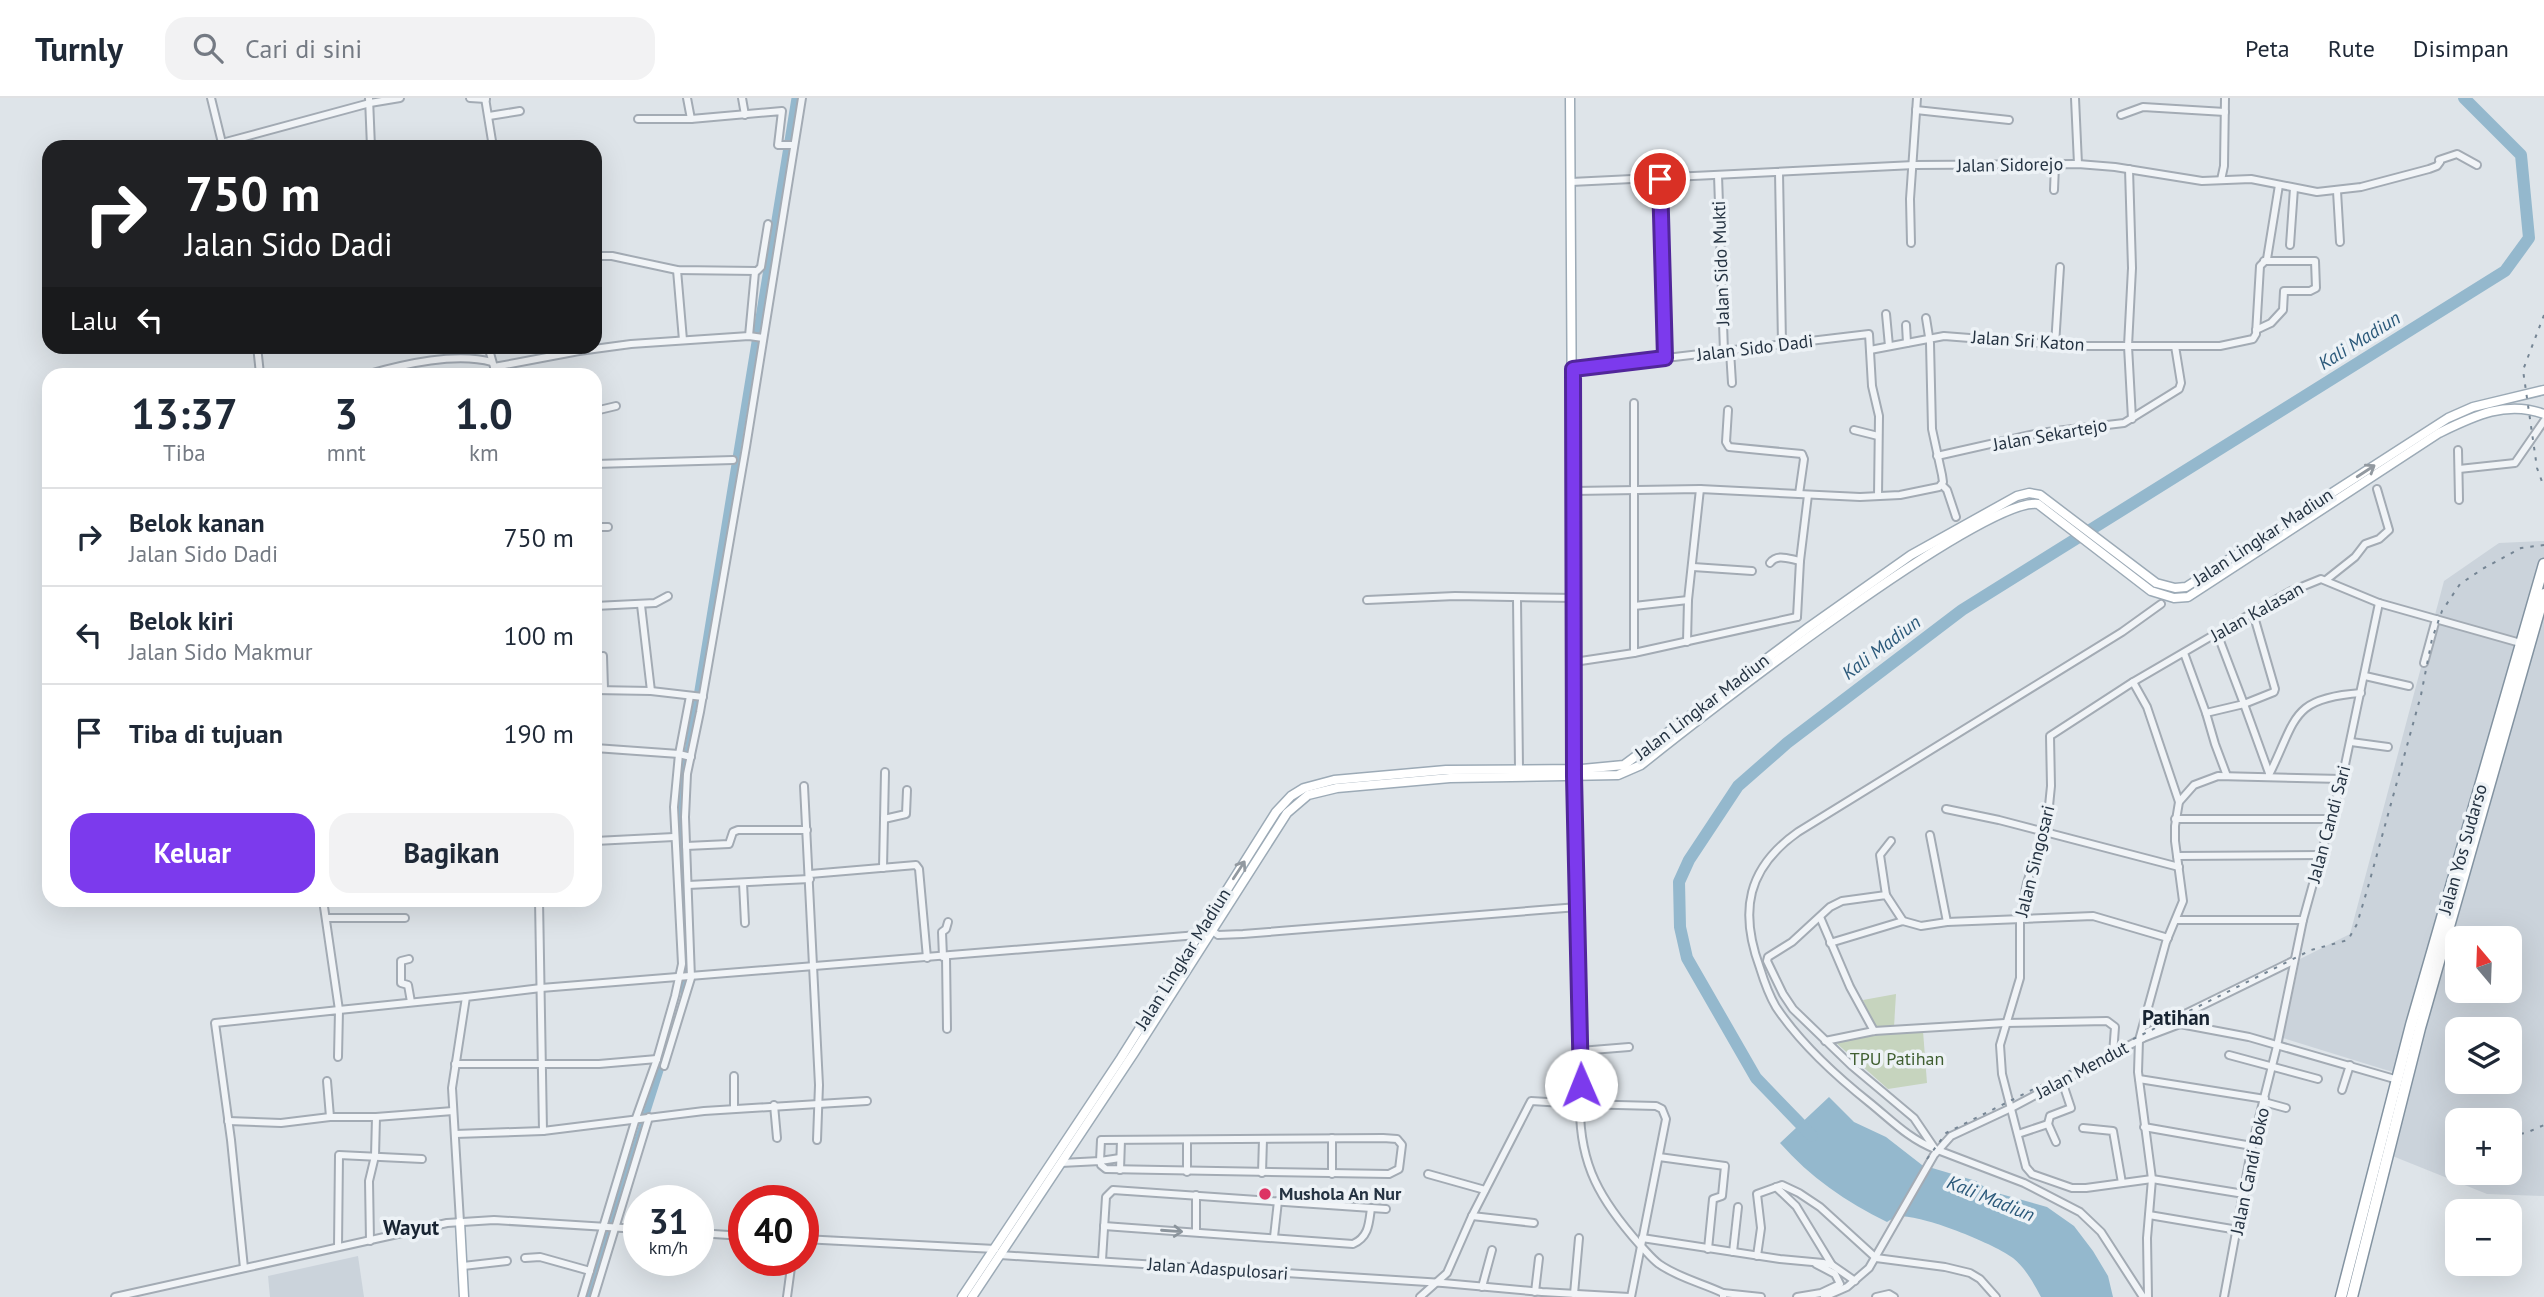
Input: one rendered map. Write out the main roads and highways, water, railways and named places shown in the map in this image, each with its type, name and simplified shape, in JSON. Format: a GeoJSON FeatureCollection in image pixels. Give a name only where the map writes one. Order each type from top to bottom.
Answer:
{"type":"FeatureCollection","features":[{"type":"Feature","properties":{"kind":"highway","name":"Jalan Yos Sudarso"},"geometry":{"type":"LineString","coordinates":[[2342,1297],[2363,1234],[2526,645],[2544,564]]}},
{"type":"Feature","properties":{"kind":"highway","name":"Jalan Yos Sudarso"},"geometry":{"type":"LineString","coordinates":[[2351,1297],[2363,1234],[2412,1026],[2526,645],[2544,594]]}},
{"type":"Feature","properties":{"kind":"main road"},"geometry":{"type":"LineString","coordinates":[[1570,98],[1574,772]]}},
{"type":"Feature","properties":{"kind":"main road","name":"Jalan Lingkar Madiun"},"geometry":{"type":"LineString","coordinates":[[962,1297],[1061,1163],[1198,935],[1276,812],[1291,796],[1304,788],[1334,780],[1446,770],[1519,768],[1618,775],[1641,765],[1911,555],[2001,502],[2028,493],[2040,495],[2050,506],[2137,575],[2151,591],[2165,596],[2188,597],[2405,451],[2448,418],[2473,407],[2544,390]]}},
{"type":"Feature","properties":{"kind":"main road","name":"Jalan Lingkar Madiun"},"geometry":{"type":"LineString","coordinates":[[2405,451],[2488,412],[2526,407],[2544,414]]}},
{"type":"Feature","properties":{"kind":"main road","name":"Jalan Lingkar Madiun"},"geometry":{"type":"LineString","coordinates":[[972,1297],[997,1252],[1287,813],[1308,795],[1337,788],[1614,767],[1634,759],[1809,627],[1833,615]]}},
{"type":"Feature","properties":{"kind":"main road"},"geometry":{"type":"LineString","coordinates":[[460,1223],[464,1297]]}},
{"type":"Feature","properties":{"kind":"water"},"geometry":{"type":"Polygon","coordinates":[[[1829,1097],[1854,1122],[1886,1137],[1922,1165],[1976,1181],[1990,1191],[2047,1207],[2074,1226],[2108,1276],[2113,1297],[2041,1297],[2018,1262],[2004,1252],[1956,1230],[1921,1219],[1897,1217],[1887,1222],[1829,1188],[1780,1143],[1829,1097]]]}},
{"type":"Feature","properties":{"kind":"waterway"},"geometry":{"type":"LineString","coordinates":[[684,996],[687,955],[680,842],[681,794],[795,98]]}},
{"type":"Feature","properties":{"kind":"waterway","name":"Kali Madiun"},"geometry":{"type":"LineString","coordinates":[[1812,1136],[1756,1078],[1687,958],[1680,927],[1679,882],[1689,860],[1738,786],[1787,743],[1962,610],[2505,271],[2529,238],[2521,155],[2464,98]]}},
{"type":"Feature","properties":{"kind":"waterway"},"geometry":{"type":"LineString","coordinates":[[588,1297],[663,1061]]}},
{"type":"Feature","properties":{"kind":"railway"},"geometry":{"type":"LineString","coordinates":[[2544,315],[2523,370],[2537,468],[2544,487]]}},
{"type":"Feature","properties":{"kind":"railway"},"geometry":{"type":"LineString","coordinates":[[1927,1159],[1946,1133],[2311,950],[2348,940],[2357,924],[2368,887],[2421,695],[2432,639],[2442,611],[2460,584],[2484,568],[2521,548],[2544,545]]}},
{"type":"Feature","properties":{"kind":"railway"},"geometry":{"type":"LineString","coordinates":[[2522,1134],[2544,1125]]}},
{"type":"Feature","properties":{"kind":"place","name":"Mushola An Nur"},"geometry":{"type":"Point","coordinates":[1265,1194]}},
{"type":"Feature","properties":{"kind":"district","name":"Patihan"},"geometry":{"type":"Point","coordinates":[2176,1018]}},
{"type":"Feature","properties":{"kind":"district","name":"Wayut"},"geometry":{"type":"Point","coordinates":[411,1228]}},
{"type":"Feature","properties":{"kind":"park label","name":"TPU Patihan"},"geometry":{"type":"Point","coordinates":[1897,1059]}}]}
